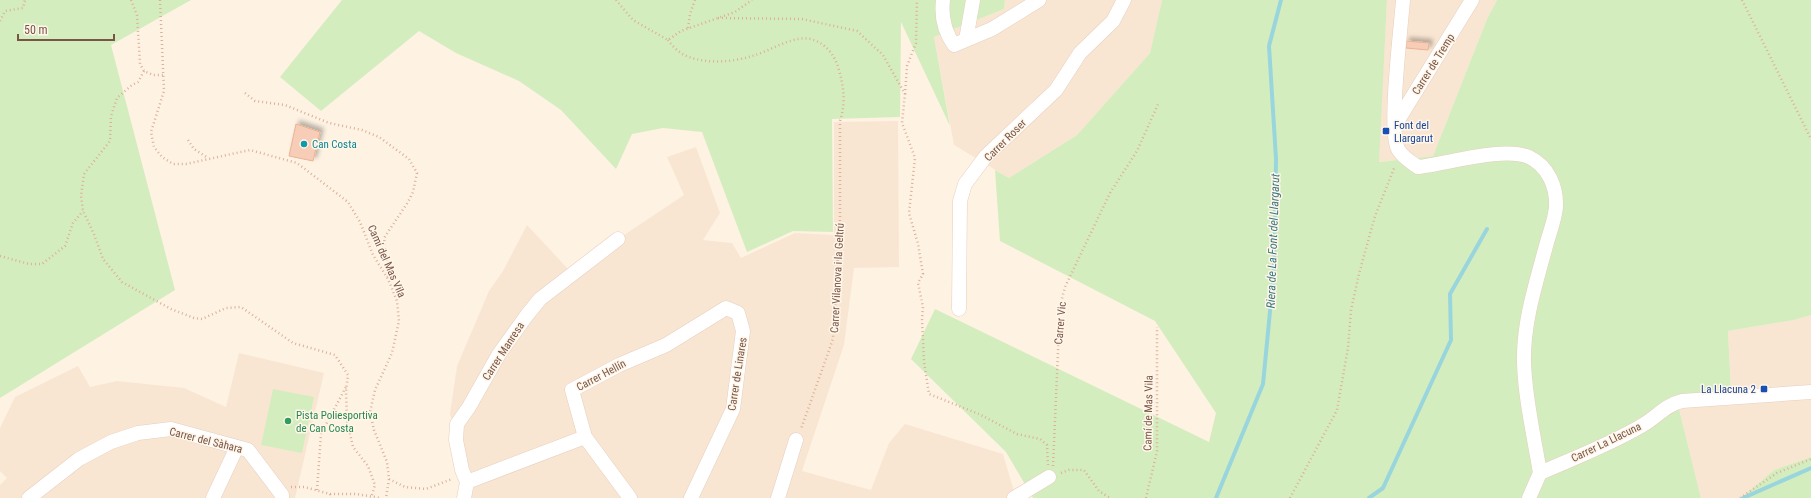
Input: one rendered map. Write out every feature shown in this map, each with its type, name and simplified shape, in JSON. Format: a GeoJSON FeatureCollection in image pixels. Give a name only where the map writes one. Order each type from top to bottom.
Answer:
{"type":"FeatureCollection","features":[{"type":"Feature","properties":{"kind":"street"},"geometry":{"type":"LineString","coordinates":[[943,0],[942,12],[946,34],[960,42]]}},
{"type":"Feature","properties":{"kind":"street"},"geometry":{"type":"LineString","coordinates":[[960,42],[973,0]]}},
{"type":"Feature","properties":{"kind":"street"},"geometry":{"type":"LineString","coordinates":[[960,42],[992,29],[1039,0]]}},
{"type":"Feature","properties":{"kind":"street","name":"Carrer Roser"},"geometry":{"type":"LineString","coordinates":[[959,309],[960,201],[965,184],[986,156],[1056,90],[1080,53],[1113,21],[1124,0]]}},
{"type":"Feature","properties":{"kind":"street"},"geometry":{"type":"LineString","coordinates":[[1403,0],[1393,127],[1397,149],[1405,159],[1418,167],[1513,153],[1529,158],[1545,168],[1554,187],[1556,208],[1534,292],[1527,328],[1524,361],[1528,401],[1540,473],[1529,498]]}},
{"type":"Feature","properties":{"kind":"street","name":"Carrer de Tremp"},"geometry":{"type":"LineString","coordinates":[[1393,127],[1472,0]]}},
{"type":"Feature","properties":{"kind":"street","name":"Carrer Manresa"},"geometry":{"type":"LineString","coordinates":[[464,498],[467,482],[462,470],[456,440],[457,424],[469,407],[499,354],[540,299],[618,239]]}},
{"type":"Feature","properties":{"kind":"street","name":"Carrer Hellín"},"geometry":{"type":"LineString","coordinates":[[630,498],[585,437],[572,390],[619,365],[666,345],[726,308],[738,313]]}},
{"type":"Feature","properties":{"kind":"street","name":"Carrer de Linares"},"geometry":{"type":"LineString","coordinates":[[691,498],[733,409],[743,331],[738,313]]}},
{"type":"Feature","properties":{"kind":"street","name":"Carrer La Llacuna"},"geometry":{"type":"LineString","coordinates":[[1540,473],[1642,426],[1672,403],[1682,401],[1811,392]]}},
{"type":"Feature","properties":{"kind":"street","name":"Carrer del Sàhara"},"geometry":{"type":"LineString","coordinates":[[29,498],[79,458],[111,442],[138,433],[171,429],[248,450],[280,494]]}},
{"type":"Feature","properties":{"kind":"street"},"geometry":{"type":"LineString","coordinates":[[467,482],[585,437]]}},
{"type":"Feature","properties":{"kind":"street"},"geometry":{"type":"LineString","coordinates":[[778,498],[796,440]]}},
{"type":"Feature","properties":{"kind":"street"},"geometry":{"type":"LineString","coordinates":[[213,498],[237,448]]}},
{"type":"Feature","properties":{"kind":"street"},"geometry":{"type":"LineString","coordinates":[[1014,498],[1049,477]]}},
{"type":"Feature","properties":{"kind":"path"},"geometry":{"type":"LineString","coordinates":[[0,21],[6,11],[23,8],[25,0]]}},
{"type":"Feature","properties":{"kind":"path"},"geometry":{"type":"LineString","coordinates":[[131,0],[136,15],[140,64],[144,72],[163,76]]}},
{"type":"Feature","properties":{"kind":"path","name":"Camí del Mas Vila"},"geometry":{"type":"LineString","coordinates":[[160,0],[164,91],[151,132],[154,147],[162,157],[172,164],[186,164],[250,150],[297,163],[348,202],[360,222],[373,256],[388,280],[397,302],[399,321],[392,353],[375,390],[370,412],[374,430],[387,462],[389,479],[386,498]]}},
{"type":"Feature","properties":{"kind":"path","name":"Carrer Vilanova i la Geltrú"},"geometry":{"type":"LineString","coordinates":[[616,0],[633,20],[668,40],[676,50],[688,57],[725,62],[752,56],[798,39],[815,39],[827,48],[838,66],[845,93],[840,121],[840,218],[833,340],[796,440]]}},
{"type":"Feature","properties":{"kind":"path"},"geometry":{"type":"LineString","coordinates":[[688,28],[690,14],[695,0]]}},
{"type":"Feature","properties":{"kind":"path"},"geometry":{"type":"LineString","coordinates":[[668,40],[688,28],[735,12],[752,0]]}},
{"type":"Feature","properties":{"kind":"path"},"geometry":{"type":"LineString","coordinates":[[917,0],[916,42],[907,66],[902,123],[915,158],[909,213],[918,244],[923,274],[918,283],[923,307],[922,319],[924,362],[929,394],[979,414],[1017,434],[1040,439],[1047,445],[1049,477],[1069,470],[1084,470],[1099,491],[1110,498]]}},
{"type":"Feature","properties":{"kind":"path"},"geometry":{"type":"LineString","coordinates":[[1742,0],[1811,139]]}},
{"type":"Feature","properties":{"kind":"path"},"geometry":{"type":"LineString","coordinates":[[718,18],[802,19],[857,31],[883,55],[905,94]]}},
{"type":"Feature","properties":{"kind":"path"},"geometry":{"type":"LineString","coordinates":[[144,72],[138,82],[132,85],[117,98],[110,116],[110,141],[84,174],[81,196],[83,211],[94,234],[103,260],[122,282],[134,290],[171,309],[194,318],[202,319],[226,308],[241,307],[293,343],[335,355],[348,375],[347,420],[353,447],[368,466],[375,485],[371,497]]}},
{"type":"Feature","properties":{"kind":"path"},"geometry":{"type":"LineString","coordinates":[[244,93],[255,101],[285,105],[329,123],[362,130],[379,137],[409,160],[417,173],[413,192],[384,238],[388,280]]}},
{"type":"Feature","properties":{"kind":"path","name":"Carrer Vic"},"geometry":{"type":"LineString","coordinates":[[1049,477],[1053,469],[1060,306],[1065,286],[1110,193],[1136,151],[1160,102]]}},
{"type":"Feature","properties":{"kind":"path"},"geometry":{"type":"LineString","coordinates":[[188,140],[194,149],[208,159]]}},
{"type":"Feature","properties":{"kind":"path"},"geometry":{"type":"LineString","coordinates":[[1290,498],[1337,410],[1348,348],[1351,310],[1359,274],[1375,216],[1401,153]]}},
{"type":"Feature","properties":{"kind":"path"},"geometry":{"type":"LineString","coordinates":[[0,256],[29,264],[42,264],[65,246],[73,223],[83,211]]}},
{"type":"Feature","properties":{"kind":"path","name":"Camí de Mas Vila"},"geometry":{"type":"LineString","coordinates":[[1146,498],[1157,450],[1157,327]]}},
{"type":"Feature","properties":{"kind":"path"},"geometry":{"type":"LineString","coordinates":[[317,490],[321,434],[347,385]]}},
{"type":"Feature","properties":{"kind":"path"},"geometry":{"type":"LineString","coordinates":[[1740,498],[1777,473],[1811,459]]}},
{"type":"Feature","properties":{"kind":"path"},"geometry":{"type":"LineString","coordinates":[[389,479],[405,487],[426,489],[452,479],[467,482]]}},
{"type":"Feature","properties":{"kind":"path"},"geometry":{"type":"LineString","coordinates":[[280,494],[290,487],[317,490],[330,494],[356,494],[381,498]]}},
{"type":"Feature","properties":{"kind":"shaded area"},"geometry":{"type":"Polygon","coordinates":[[[1005,0],[1162,0],[1150,53],[1077,135],[1009,178],[954,145],[934,37],[1004,9],[1005,0]]]}},
{"type":"Feature","properties":{"kind":"shaded area"},"geometry":{"type":"Polygon","coordinates":[[[1387,0],[1497,0],[1487,19],[1433,156],[1378,162],[1387,0]]]}},
{"type":"Feature","properties":{"kind":"shaded area"},"geometry":{"type":"Polygon","coordinates":[[[898,121],[899,267],[854,268],[844,345],[802,471],[871,490],[889,443],[905,424],[1003,454],[1016,498],[459,498],[461,488],[452,453],[453,424],[450,414],[457,366],[489,291],[503,271],[527,225],[570,271],[684,195],[667,157],[696,147],[720,213],[703,240],[732,243],[741,258],[795,233],[834,235],[834,122],[898,121]]]}},
{"type":"Feature","properties":{"kind":"shaded area"},"geometry":{"type":"Polygon","coordinates":[[[1810,295],[1811,457],[1774,470],[1741,498],[1701,498],[1679,409],[1713,390],[1731,390],[1728,331],[1794,320],[1810,315],[1810,295]]]}},
{"type":"Feature","properties":{"kind":"shaded area"},"geometry":{"type":"Polygon","coordinates":[[[239,353],[324,373],[295,498],[0,498],[0,485],[7,478],[0,471],[0,428],[15,397],[78,366],[90,387],[117,381],[184,388],[226,407],[239,353]]]}},
{"type":"Feature","properties":{"kind":"green space"},"geometry":{"type":"Polygon","coordinates":[[[0,0],[191,0],[111,45],[175,290],[0,398],[0,0]]]}},
{"type":"Feature","properties":{"kind":"green space"},"geometry":{"type":"Polygon","coordinates":[[[342,0],[1005,0],[1004,9],[934,37],[950,126],[901,22],[900,117],[832,119],[833,232],[793,231],[747,252],[702,132],[663,128],[632,134],[616,169],[561,110],[519,81],[456,53],[419,31],[321,111],[280,77],[342,0]]]}},
{"type":"Feature","properties":{"kind":"green space"},"geometry":{"type":"Polygon","coordinates":[[[1162,0],[1387,0],[1379,162],[1433,156],[1487,19],[1497,0],[1811,0],[1811,315],[1794,320],[1728,331],[1731,391],[1713,390],[1679,409],[1701,498],[1033,498],[1006,452],[911,359],[935,309],[1209,442],[1216,413],[1155,321],[1000,241],[995,170],[1009,178],[1077,135],[1150,53],[1162,0]]]}},
{"type":"Feature","properties":{"kind":"green space","name":"Pista Poliesportiva de Can Costa"},"geometry":{"type":"Polygon","coordinates":[[[273,389],[314,397],[302,453],[261,445],[273,389]]]}},
{"type":"Feature","properties":{"kind":"green space"},"geometry":{"type":"Polygon","coordinates":[[[1811,457],[1811,498],[1741,498],[1774,470],[1811,457]]]}},
{"type":"Feature","properties":{"kind":"building"},"geometry":{"type":"Polygon","coordinates":[[[1406,41],[1429,43],[1428,50],[1406,48],[1406,41]]]}},
{"type":"Feature","properties":{"kind":"building","name":"Can Costa"},"geometry":{"type":"Polygon","coordinates":[[[296,124],[320,132],[313,161],[289,156],[296,124]]]}},
{"type":"Feature","properties":{"kind":"waterway","name":"Riera de La Font del Llargarut"},"geometry":{"type":"LineString","coordinates":[[1216,498],[1263,384],[1274,270],[1276,159],[1269,46],[1281,0]]}},
{"type":"Feature","properties":{"kind":"waterway","name":"Riera de La Font del Llargarut"},"geometry":{"type":"LineString","coordinates":[[1369,498],[1383,488],[1451,340],[1450,294],[1487,229]]}},
{"type":"Feature","properties":{"kind":"waterway"},"geometry":{"type":"LineString","coordinates":[[1743,498],[1811,468]]}},
{"type":"Feature","properties":{"kind":"place","name":"Font del Llargarut"},"geometry":{"type":"Point","coordinates":[1386,131]}},
{"type":"Feature","properties":{"kind":"place","name":"Can Costa"},"geometry":{"type":"Point","coordinates":[304,144]}},
{"type":"Feature","properties":{"kind":"place","name":"La Llacuna 2"},"geometry":{"type":"Point","coordinates":[1764,389]}},
{"type":"Feature","properties":{"kind":"place","name":"Pista Poliesportiva de Can Costa"},"geometry":{"type":"Point","coordinates":[288,421]}}]}
